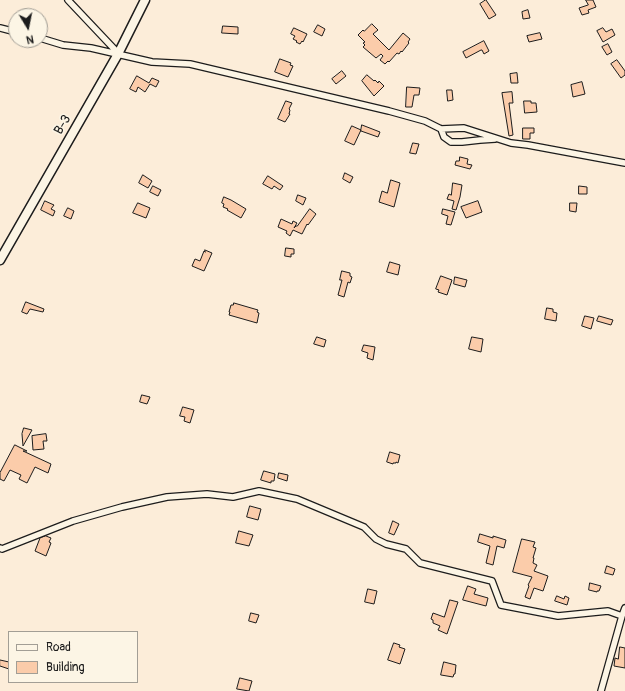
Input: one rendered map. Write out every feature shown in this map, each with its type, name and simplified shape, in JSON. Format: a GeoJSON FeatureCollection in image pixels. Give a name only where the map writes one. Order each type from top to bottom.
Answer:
{"type":"FeatureCollection","features":[{"type":"Feature","properties":{"kind":"main road","name":"B-3"},"geometry":{"type":"LineString","coordinates":[[0,260],[118,54],[145,0]]}},
{"type":"Feature","properties":{"kind":"street"},"geometry":{"type":"LineString","coordinates":[[68,0],[118,54]]}},
{"type":"Feature","properties":{"kind":"street"},"geometry":{"type":"LineString","coordinates":[[48,40],[152,62],[190,64],[389,111],[425,121],[441,129],[464,128],[512,142],[625,163]]}},
{"type":"Feature","properties":{"kind":"street"},"geometry":{"type":"LineString","coordinates":[[441,129],[444,137],[451,142],[499,139]]}},
{"type":"Feature","properties":{"kind":"street"},"geometry":{"type":"LineString","coordinates":[[0,548],[2,549],[73,521],[122,507],[167,497],[207,494],[233,497],[259,492],[297,499],[364,527],[376,539],[386,544],[406,549],[420,563],[492,581],[501,605],[558,616],[608,611],[622,616]]}},
{"type":"Feature","properties":{"kind":"street"},"geometry":{"type":"LineString","coordinates":[[601,691],[625,608]]}},
{"type":"Feature","properties":{"kind":"building"},"geometry":{"type":"Polygon","coordinates":[[[486,0],[496,15],[489,19],[480,4],[486,0]]]}},
{"type":"Feature","properties":{"kind":"building"},"geometry":{"type":"Polygon","coordinates":[[[586,0],[593,0],[596,7],[588,10],[589,13],[582,15],[579,8],[588,5],[586,0]]]}},
{"type":"Feature","properties":{"kind":"building"},"geometry":{"type":"Polygon","coordinates":[[[528,10],[530,18],[523,19],[522,12],[528,10]]]}},
{"type":"Feature","properties":{"kind":"building"},"geometry":{"type":"Polygon","coordinates":[[[372,24],[378,30],[373,34],[389,50],[403,33],[410,39],[408,42],[409,43],[402,52],[401,51],[399,54],[397,53],[389,62],[388,61],[385,64],[380,60],[383,56],[381,54],[376,58],[363,47],[365,45],[363,43],[365,42],[358,35],[372,24]]]}},
{"type":"Feature","properties":{"kind":"building"},"geometry":{"type":"Polygon","coordinates":[[[318,25],[325,29],[322,36],[314,32],[318,25]]]}},
{"type":"Feature","properties":{"kind":"building"},"geometry":{"type":"Polygon","coordinates":[[[223,26],[238,27],[238,34],[222,33],[223,26]]]}},
{"type":"Feature","properties":{"kind":"building"},"geometry":{"type":"Polygon","coordinates":[[[294,28],[307,34],[303,42],[302,41],[300,44],[293,39],[295,36],[291,34],[294,28]]]}},
{"type":"Feature","properties":{"kind":"building"},"geometry":{"type":"Polygon","coordinates":[[[603,28],[606,32],[612,29],[615,35],[603,42],[597,31],[603,28]]]}},
{"type":"Feature","properties":{"kind":"building"},"geometry":{"type":"Polygon","coordinates":[[[540,33],[542,39],[529,42],[527,36],[540,33]]]}},
{"type":"Feature","properties":{"kind":"building"},"geometry":{"type":"Polygon","coordinates":[[[484,41],[489,51],[484,54],[481,50],[466,58],[463,52],[484,41]]]}},
{"type":"Feature","properties":{"kind":"building"},"geometry":{"type":"Polygon","coordinates":[[[608,44],[612,52],[607,55],[602,47],[608,44]]]}},
{"type":"Feature","properties":{"kind":"building"},"geometry":{"type":"Polygon","coordinates":[[[280,59],[291,63],[290,65],[293,66],[288,77],[275,72],[280,59]]]}},
{"type":"Feature","properties":{"kind":"building"},"geometry":{"type":"Polygon","coordinates":[[[617,60],[625,71],[625,75],[621,78],[611,64],[617,60]]]}},
{"type":"Feature","properties":{"kind":"building"},"geometry":{"type":"Polygon","coordinates":[[[342,71],[346,76],[336,84],[332,79],[342,71]]]}},
{"type":"Feature","properties":{"kind":"building"},"geometry":{"type":"Polygon","coordinates":[[[517,73],[518,83],[511,83],[510,74],[517,73]]]}},
{"type":"Feature","properties":{"kind":"building"},"geometry":{"type":"Polygon","coordinates":[[[367,75],[378,83],[379,81],[384,86],[374,96],[362,81],[367,75]]]}},
{"type":"Feature","properties":{"kind":"building"},"geometry":{"type":"Polygon","coordinates":[[[137,76],[149,83],[152,78],[159,81],[156,87],[150,84],[145,92],[138,87],[136,92],[130,89],[137,76]]]}},
{"type":"Feature","properties":{"kind":"building"},"geometry":{"type":"Polygon","coordinates":[[[582,82],[585,94],[573,97],[571,85],[582,82]]]}},
{"type":"Feature","properties":{"kind":"building"},"geometry":{"type":"Polygon","coordinates":[[[407,87],[420,88],[419,95],[414,95],[412,107],[406,107],[407,87]]]}},
{"type":"Feature","properties":{"kind":"building"},"geometry":{"type":"Polygon","coordinates":[[[447,90],[452,90],[453,100],[448,101],[447,90]]]}},
{"type":"Feature","properties":{"kind":"building"},"geometry":{"type":"Polygon","coordinates":[[[512,92],[513,103],[509,103],[513,135],[509,136],[502,93],[512,92]]]}},
{"type":"Feature","properties":{"kind":"building"},"geometry":{"type":"Polygon","coordinates":[[[286,101],[292,103],[289,109],[290,114],[285,122],[278,119],[286,101]]]}},
{"type":"Feature","properties":{"kind":"building"},"geometry":{"type":"Polygon","coordinates":[[[524,101],[536,103],[537,112],[525,113],[524,101]]]}},
{"type":"Feature","properties":{"kind":"building"},"geometry":{"type":"Polygon","coordinates":[[[362,125],[380,132],[378,137],[361,131],[362,125]]]}},
{"type":"Feature","properties":{"kind":"building"},"geometry":{"type":"Polygon","coordinates":[[[352,126],[361,130],[354,145],[345,141],[352,126]]]}},
{"type":"Feature","properties":{"kind":"building"},"geometry":{"type":"Polygon","coordinates":[[[523,128],[534,128],[534,133],[530,133],[530,139],[523,139],[523,128]]]}},
{"type":"Feature","properties":{"kind":"building"},"geometry":{"type":"Polygon","coordinates":[[[413,143],[419,144],[416,154],[410,153],[413,143]]]}},
{"type":"Feature","properties":{"kind":"building"},"geometry":{"type":"Polygon","coordinates":[[[460,157],[468,159],[467,164],[472,165],[470,169],[455,165],[456,161],[459,161],[460,157]]]}},
{"type":"Feature","properties":{"kind":"building"},"geometry":{"type":"Polygon","coordinates":[[[345,173],[353,177],[350,183],[343,179],[345,173]]]}},
{"type":"Feature","properties":{"kind":"building"},"geometry":{"type":"Polygon","coordinates":[[[143,175],[152,181],[148,188],[139,183],[143,175]]]}},
{"type":"Feature","properties":{"kind":"building"},"geometry":{"type":"Polygon","coordinates":[[[268,176],[283,186],[280,190],[274,186],[272,189],[263,184],[268,176]]]}},
{"type":"Feature","properties":{"kind":"building"},"geometry":{"type":"Polygon","coordinates":[[[391,180],[400,183],[394,207],[379,202],[382,191],[387,193],[391,180]]]}},
{"type":"Feature","properties":{"kind":"building"},"geometry":{"type":"Polygon","coordinates":[[[453,183],[462,185],[456,210],[452,209],[454,201],[447,199],[449,194],[451,195],[453,183]]]}},
{"type":"Feature","properties":{"kind":"building"},"geometry":{"type":"Polygon","coordinates":[[[153,186],[161,190],[158,196],[150,192],[153,186]]]}},
{"type":"Feature","properties":{"kind":"building"},"geometry":{"type":"Polygon","coordinates":[[[579,186],[587,187],[587,194],[579,194],[579,186]]]}},
{"type":"Feature","properties":{"kind":"building"},"geometry":{"type":"Polygon","coordinates":[[[298,195],[306,198],[303,205],[296,201],[298,195]]]}},
{"type":"Feature","properties":{"kind":"building"},"geometry":{"type":"Polygon","coordinates":[[[224,197],[246,209],[241,218],[223,207],[224,204],[222,203],[224,197]]]}},
{"type":"Feature","properties":{"kind":"building"},"geometry":{"type":"Polygon","coordinates":[[[45,201],[54,205],[51,209],[55,211],[53,216],[41,210],[45,201]]]}},
{"type":"Feature","properties":{"kind":"building"},"geometry":{"type":"Polygon","coordinates":[[[478,201],[482,212],[466,218],[461,207],[478,201]]]}},
{"type":"Feature","properties":{"kind":"building"},"geometry":{"type":"Polygon","coordinates":[[[138,203],[150,208],[146,218],[133,213],[138,203]]]}},
{"type":"Feature","properties":{"kind":"building"},"geometry":{"type":"Polygon","coordinates":[[[570,203],[577,203],[576,212],[570,211],[570,203]]]}},
{"type":"Feature","properties":{"kind":"building"},"geometry":{"type":"Polygon","coordinates":[[[68,208],[74,211],[71,219],[64,216],[68,208]]]}},
{"type":"Feature","properties":{"kind":"building"},"geometry":{"type":"Polygon","coordinates":[[[310,209],[316,214],[308,225],[307,224],[302,234],[293,230],[290,236],[286,233],[287,231],[278,227],[281,219],[292,224],[293,221],[297,223],[294,228],[310,209]]]}},
{"type":"Feature","properties":{"kind":"building"},"geometry":{"type":"Polygon","coordinates":[[[443,209],[455,212],[451,225],[446,224],[448,216],[442,214],[443,209]]]}},
{"type":"Feature","properties":{"kind":"building"},"geometry":{"type":"Polygon","coordinates":[[[286,248],[294,249],[294,254],[291,254],[291,257],[285,256],[286,248]]]}},
{"type":"Feature","properties":{"kind":"building"},"geometry":{"type":"Polygon","coordinates":[[[205,250],[212,253],[204,271],[192,266],[195,259],[200,261],[205,250]]]}},
{"type":"Feature","properties":{"kind":"building"},"geometry":{"type":"Polygon","coordinates":[[[390,262],[400,265],[398,275],[387,272],[390,262]]]}},
{"type":"Feature","properties":{"kind":"building"},"geometry":{"type":"Polygon","coordinates":[[[342,271],[350,273],[350,276],[352,277],[350,283],[348,282],[344,297],[338,295],[342,280],[340,280],[342,271]]]}},
{"type":"Feature","properties":{"kind":"building"},"geometry":{"type":"Polygon","coordinates":[[[441,276],[452,280],[447,295],[438,292],[439,290],[436,289],[441,276]]]}},
{"type":"Feature","properties":{"kind":"building"},"geometry":{"type":"Polygon","coordinates":[[[455,277],[467,280],[465,287],[454,284],[455,277]]]}},
{"type":"Feature","properties":{"kind":"building"},"geometry":{"type":"Polygon","coordinates":[[[26,302],[44,309],[43,312],[30,309],[27,314],[22,312],[26,302]]]}},
{"type":"Feature","properties":{"kind":"building"},"geometry":{"type":"Polygon","coordinates":[[[234,303],[258,310],[257,312],[259,313],[257,323],[229,315],[231,305],[234,303]]]}},
{"type":"Feature","properties":{"kind":"building"},"geometry":{"type":"Polygon","coordinates":[[[547,308],[553,309],[553,312],[557,313],[556,321],[545,319],[547,308]]]}},
{"type":"Feature","properties":{"kind":"building"},"geometry":{"type":"Polygon","coordinates":[[[585,316],[594,318],[591,329],[582,326],[585,316]]]}},
{"type":"Feature","properties":{"kind":"building"},"geometry":{"type":"Polygon","coordinates":[[[599,316],[613,320],[611,325],[597,321],[599,316]]]}},
{"type":"Feature","properties":{"kind":"building"},"geometry":{"type":"Polygon","coordinates":[[[317,337],[326,340],[324,347],[314,344],[317,337]]]}},
{"type":"Feature","properties":{"kind":"building"},"geometry":{"type":"Polygon","coordinates":[[[472,337],[483,339],[481,352],[469,349],[472,337]]]}},
{"type":"Feature","properties":{"kind":"building"},"geometry":{"type":"Polygon","coordinates":[[[364,345],[375,347],[373,360],[367,358],[368,353],[362,351],[364,345]]]}},
{"type":"Feature","properties":{"kind":"building"},"geometry":{"type":"Polygon","coordinates":[[[142,395],[150,397],[147,404],[140,402],[142,395]]]}},
{"type":"Feature","properties":{"kind":"building"},"geometry":{"type":"Polygon","coordinates":[[[183,407],[194,410],[190,423],[184,421],[185,417],[180,416],[183,407]]]}},
{"type":"Feature","properties":{"kind":"building"},"geometry":{"type":"Polygon","coordinates":[[[24,428],[32,430],[23,446],[22,434],[24,428]]]}},
{"type":"Feature","properties":{"kind":"building"},"geometry":{"type":"Polygon","coordinates":[[[46,434],[47,441],[43,441],[44,449],[33,450],[32,436],[46,434]]]}},
{"type":"Feature","properties":{"kind":"building"},"geometry":{"type":"Polygon","coordinates":[[[15,445],[27,451],[23,451],[51,464],[48,473],[35,467],[27,483],[19,479],[21,475],[10,470],[4,481],[0,479],[0,473],[15,445]]]}},
{"type":"Feature","properties":{"kind":"building"},"geometry":{"type":"Polygon","coordinates":[[[390,452],[400,455],[398,463],[396,462],[393,464],[387,462],[390,452]]]}},
{"type":"Feature","properties":{"kind":"building"},"geometry":{"type":"Polygon","coordinates":[[[264,471],[275,474],[274,481],[271,481],[271,483],[261,480],[264,471]]]}},
{"type":"Feature","properties":{"kind":"building"},"geometry":{"type":"Polygon","coordinates":[[[279,473],[288,475],[287,481],[278,478],[279,473]]]}},
{"type":"Feature","properties":{"kind":"building"},"geometry":{"type":"Polygon","coordinates":[[[250,506],[261,509],[258,520],[247,517],[250,506]]]}},
{"type":"Feature","properties":{"kind":"building"},"geometry":{"type":"Polygon","coordinates":[[[393,521],[399,524],[394,535],[389,533],[393,521]]]}},
{"type":"Feature","properties":{"kind":"building"},"geometry":{"type":"Polygon","coordinates":[[[239,531],[253,535],[249,546],[236,543],[239,531]]]}},
{"type":"Feature","properties":{"kind":"building"},"geometry":{"type":"Polygon","coordinates":[[[480,534],[506,540],[504,548],[497,546],[493,565],[486,563],[490,546],[478,542],[480,534]]]}},
{"type":"Feature","properties":{"kind":"building"},"geometry":{"type":"Polygon","coordinates":[[[46,536],[51,538],[49,542],[51,543],[46,556],[35,551],[40,538],[46,536]]]}},
{"type":"Feature","properties":{"kind":"building"},"geometry":{"type":"Polygon","coordinates":[[[522,539],[535,542],[533,547],[536,548],[533,563],[537,565],[534,571],[548,576],[543,591],[534,588],[530,599],[525,597],[532,577],[513,572],[522,539]]]}},
{"type":"Feature","properties":{"kind":"building"},"geometry":{"type":"Polygon","coordinates":[[[607,566],[615,569],[613,575],[605,573],[607,566]]]}},
{"type":"Feature","properties":{"kind":"building"},"geometry":{"type":"Polygon","coordinates":[[[590,583],[601,586],[599,591],[589,590],[590,583]]]}},
{"type":"Feature","properties":{"kind":"building"},"geometry":{"type":"Polygon","coordinates":[[[468,586],[476,589],[474,594],[488,598],[486,606],[463,600],[468,586]]]}},
{"type":"Feature","properties":{"kind":"building"},"geometry":{"type":"Polygon","coordinates":[[[368,589],[377,591],[374,604],[365,602],[368,589]]]}},
{"type":"Feature","properties":{"kind":"building"},"geometry":{"type":"Polygon","coordinates":[[[557,596],[564,599],[565,596],[569,598],[567,605],[555,601],[557,596]]]}},
{"type":"Feature","properties":{"kind":"building"},"geometry":{"type":"Polygon","coordinates":[[[450,600],[458,602],[447,634],[438,630],[440,626],[433,623],[433,620],[431,619],[433,613],[444,617],[450,600]]]}},
{"type":"Feature","properties":{"kind":"building"},"geometry":{"type":"Polygon","coordinates":[[[251,613],[259,615],[256,623],[249,621],[251,613]]]}},
{"type":"Feature","properties":{"kind":"building"},"geometry":{"type":"Polygon","coordinates":[[[394,643],[405,649],[400,664],[388,660],[394,643]]]}},
{"type":"Feature","properties":{"kind":"building"},"geometry":{"type":"Polygon","coordinates":[[[620,647],[625,648],[625,668],[614,666],[615,658],[618,659],[620,647]]]}},
{"type":"Feature","properties":{"kind":"building"},"geometry":{"type":"Polygon","coordinates":[[[0,660],[8,662],[8,669],[0,666],[0,660]]]}},
{"type":"Feature","properties":{"kind":"building"},"geometry":{"type":"Polygon","coordinates":[[[444,662],[456,665],[455,674],[453,677],[441,675],[444,662]]]}},
{"type":"Feature","properties":{"kind":"building"},"geometry":{"type":"Polygon","coordinates":[[[240,678],[252,681],[249,691],[237,689],[240,678]]]}}]}
